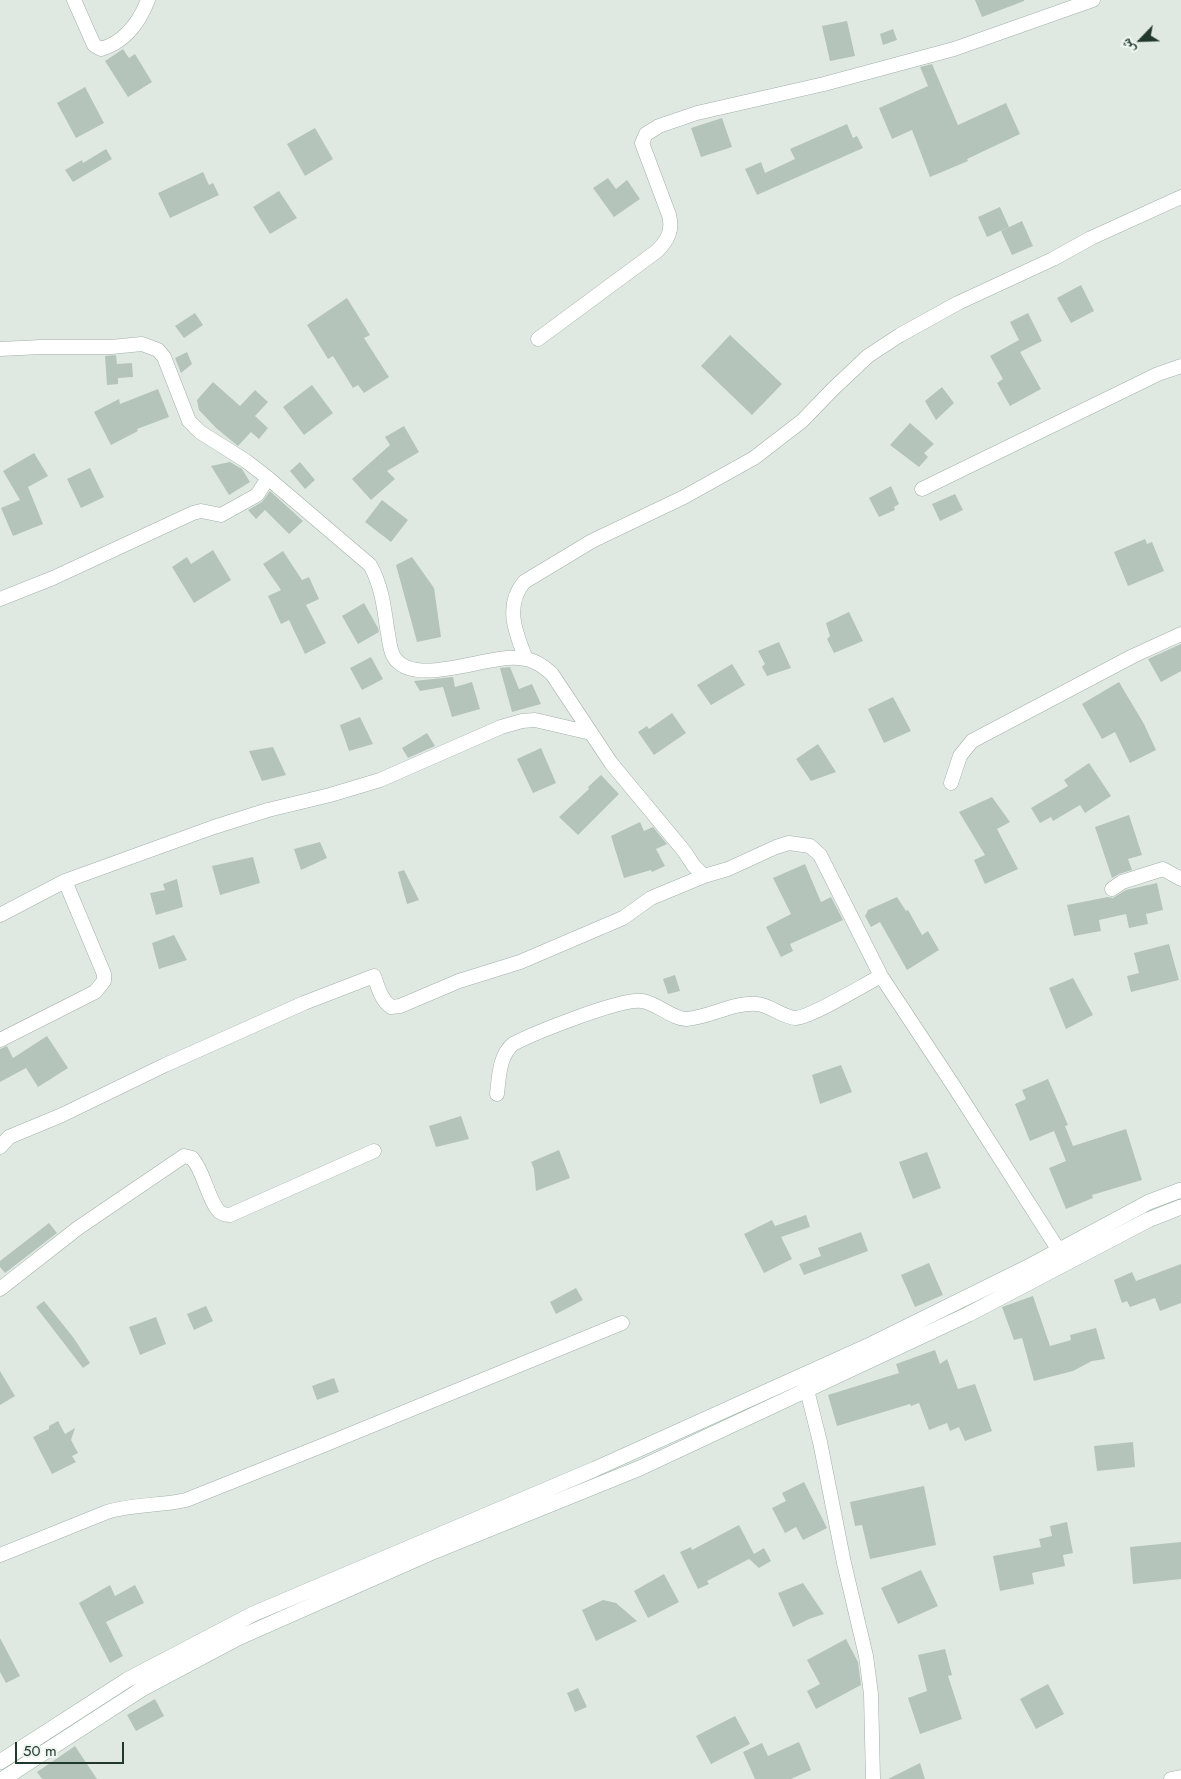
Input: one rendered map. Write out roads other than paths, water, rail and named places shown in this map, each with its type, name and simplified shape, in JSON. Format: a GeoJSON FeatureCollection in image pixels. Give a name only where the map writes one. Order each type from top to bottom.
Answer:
{"type":"FeatureCollection","features":[{"type":"Feature","properties":{"kind":"main road"},"geometry":{"type":"LineString","coordinates":[[1063,1256],[1149,1202],[1181,1190]]}},
{"type":"Feature","properties":{"kind":"main road"},"geometry":{"type":"LineString","coordinates":[[3,1779],[142,1689],[238,1638],[435,1551],[640,1468],[803,1383],[872,1344],[1063,1256],[1181,1207]]}},
{"type":"Feature","properties":{"kind":"main road"},"geometry":{"type":"LineString","coordinates":[[0,1762],[127,1680],[253,1614],[803,1383]]}},
{"type":"Feature","properties":{"kind":"street"},"geometry":{"type":"LineString","coordinates":[[74,0],[94,44],[101,49],[116,44],[130,32],[148,0]]}},
{"type":"Feature","properties":{"kind":"street"},"geometry":{"type":"LineString","coordinates":[[538,339],[657,251],[667,239],[671,223],[669,215],[642,143],[646,134],[654,128],[697,113],[824,84],[945,51],[1093,0]]}},
{"type":"Feature","properties":{"kind":"street"},"geometry":{"type":"LineString","coordinates":[[526,659],[517,637],[512,614],[515,598],[524,582],[592,541],[684,497],[754,458],[802,421],[868,356],[900,335],[958,303],[1053,259],[1091,238],[1181,197]]}},
{"type":"Feature","properties":{"kind":"street"},"geometry":{"type":"LineString","coordinates":[[0,349],[41,346],[111,347],[142,344],[158,350],[164,357],[189,422],[200,432],[246,461],[268,478],[370,565],[382,599],[390,646],[394,657],[403,668],[435,670],[516,657],[540,663],[552,674],[611,763],[704,876]]}},
{"type":"Feature","properties":{"kind":"street"},"geometry":{"type":"LineString","coordinates":[[922,489],[1158,374],[1181,366]]}},
{"type":"Feature","properties":{"kind":"street"},"geometry":{"type":"LineString","coordinates":[[0,599],[53,578],[193,512],[202,511],[221,515],[257,495],[268,478]]}},
{"type":"Feature","properties":{"kind":"street"},"geometry":{"type":"LineString","coordinates":[[951,783],[960,756],[972,741],[1133,656],[1181,634]]}},
{"type":"Feature","properties":{"kind":"street"},"geometry":{"type":"LineString","coordinates":[[0,914],[65,881],[214,827],[268,810],[330,795],[380,780],[501,727],[522,721],[534,720],[591,732]]}},
{"type":"Feature","properties":{"kind":"street"},"geometry":{"type":"LineString","coordinates":[[0,1147],[10,1137],[18,1133],[62,1115],[165,1065],[304,1003],[374,976],[382,998],[387,1004],[391,1007],[400,1006],[458,981],[520,962],[623,918],[651,898],[704,876],[728,869],[789,843],[810,846],[820,855],[881,976],[1063,1256]]}},
{"type":"Feature","properties":{"kind":"street"},"geometry":{"type":"LineString","coordinates":[[1112,888],[1122,882],[1163,869],[1177,882]]}},
{"type":"Feature","properties":{"kind":"street"},"geometry":{"type":"LineString","coordinates":[[0,1040],[95,992],[104,981],[104,974],[65,881]]}},
{"type":"Feature","properties":{"kind":"street"},"geometry":{"type":"LineString","coordinates":[[497,1094],[503,1057],[508,1048],[513,1044],[619,1004],[639,1001],[646,1002],[685,1019],[740,1005],[758,1004],[796,1018],[810,1013],[881,976]]}},
{"type":"Feature","properties":{"kind":"street"},"geometry":{"type":"LineString","coordinates":[[0,1289],[78,1228],[184,1156],[192,1158],[198,1164],[217,1210],[224,1215],[230,1215],[374,1151]]}},
{"type":"Feature","properties":{"kind":"street"},"geometry":{"type":"LineString","coordinates":[[0,1555],[113,1510],[169,1504],[186,1500],[622,1323]]}},
{"type":"Feature","properties":{"kind":"street"},"geometry":{"type":"LineString","coordinates":[[803,1383],[820,1442],[844,1563],[866,1656],[871,1694],[873,1779]]}},
{"type":"Feature","properties":{"kind":"street"},"geometry":{"type":"LineString","coordinates":[[1171,1779],[1181,1777]]}}]}
